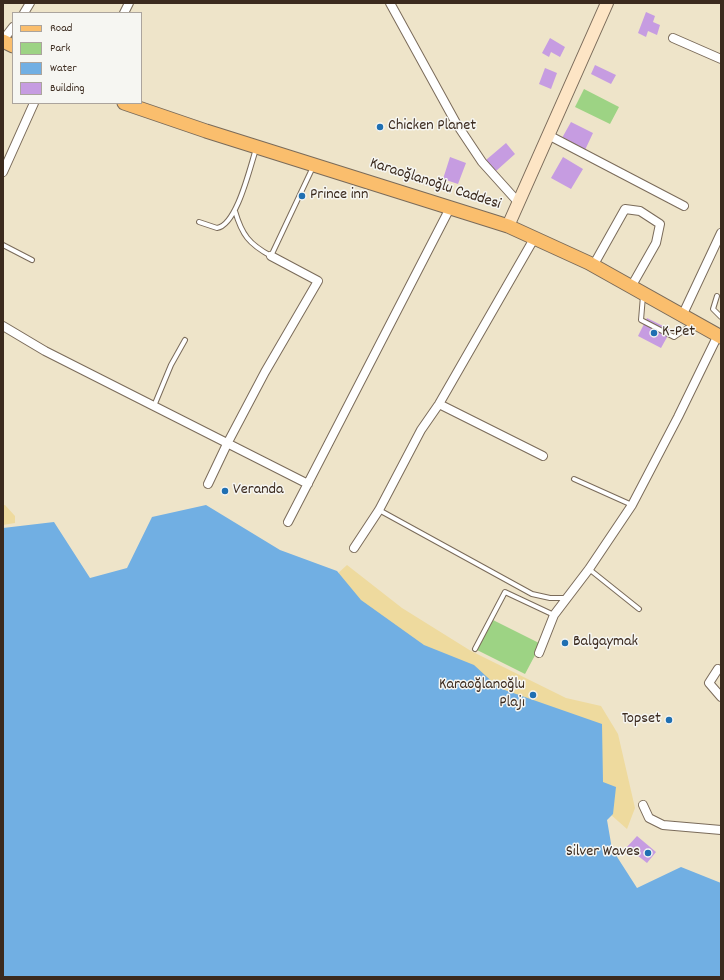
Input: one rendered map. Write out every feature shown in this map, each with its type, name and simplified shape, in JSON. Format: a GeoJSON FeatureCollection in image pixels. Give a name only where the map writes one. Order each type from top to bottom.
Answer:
{"type":"FeatureCollection","features":[{"type":"Feature","properties":{"kind":"main road"},"geometry":{"type":"LineString","coordinates":[[3,40],[12,45]]}},
{"type":"Feature","properties":{"kind":"main road","name":"Karaoğlanoğlu Caddesi"},"geometry":{"type":"LineString","coordinates":[[127,104],[257,147],[508,226],[535,237],[593,266],[719,336]]}},
{"type":"Feature","properties":{"kind":"street"},"geometry":{"type":"LineString","coordinates":[[25,12],[30,3]]}},
{"type":"Feature","properties":{"kind":"street"},"geometry":{"type":"LineString","coordinates":[[124,12],[129,3]]}},
{"type":"Feature","properties":{"kind":"street"},"geometry":{"type":"LineString","coordinates":[[390,3],[409,33],[456,123],[482,162],[518,202]]}},
{"type":"Feature","properties":{"kind":"street"},"geometry":{"type":"LineString","coordinates":[[508,226],[550,136],[607,3]]}},
{"type":"Feature","properties":{"kind":"street"},"geometry":{"type":"LineString","coordinates":[[3,40],[12,28]]}},
{"type":"Feature","properties":{"kind":"street"},"geometry":{"type":"LineString","coordinates":[[674,38],[721,59]]}},
{"type":"Feature","properties":{"kind":"street"},"geometry":{"type":"LineString","coordinates":[[3,172],[34,104]]}},
{"type":"Feature","properties":{"kind":"street"},"geometry":{"type":"LineString","coordinates":[[550,136],[684,206]]}},
{"type":"Feature","properties":{"kind":"street"},"geometry":{"type":"LineString","coordinates":[[288,522],[450,208]]}},
{"type":"Feature","properties":{"kind":"street"},"geometry":{"type":"LineString","coordinates":[[593,266],[625,210],[640,211],[660,224],[656,243],[631,287]]}},
{"type":"Feature","properties":{"kind":"street"},"geometry":{"type":"LineString","coordinates":[[682,316],[721,233]]}},
{"type":"Feature","properties":{"kind":"street"},"geometry":{"type":"LineString","coordinates":[[354,548],[379,510],[421,430],[439,404],[535,237]]}},
{"type":"Feature","properties":{"kind":"street"},"geometry":{"type":"LineString","coordinates":[[208,484],[227,444],[265,372],[318,281],[271,256]]}},
{"type":"Feature","properties":{"kind":"street"},"geometry":{"type":"LineString","coordinates":[[3,326],[45,351],[153,407],[308,484]]}},
{"type":"Feature","properties":{"kind":"street"},"geometry":{"type":"LineString","coordinates":[[539,653],[554,615],[589,569],[632,505],[719,336]]}},
{"type":"Feature","properties":{"kind":"street"},"geometry":{"type":"LineString","coordinates":[[439,404],[543,456]]}},
{"type":"Feature","properties":{"kind":"street"},"geometry":{"type":"LineString","coordinates":[[718,669],[709,683],[721,698]]}},
{"type":"Feature","properties":{"kind":"street"},"geometry":{"type":"LineString","coordinates":[[643,805],[649,818],[663,825],[721,830]]}},
{"type":"Feature","properties":{"kind":"lane"},"geometry":{"type":"LineString","coordinates":[[199,222],[213,228],[220,228],[227,224],[235,211],[257,147]]}},
{"type":"Feature","properties":{"kind":"lane"},"geometry":{"type":"LineString","coordinates":[[235,211],[243,234],[254,245],[271,256],[314,164]]}},
{"type":"Feature","properties":{"kind":"lane"},"geometry":{"type":"LineString","coordinates":[[3,245],[32,260]]}},
{"type":"Feature","properties":{"kind":"lane"},"geometry":{"type":"LineString","coordinates":[[643,294],[642,320],[674,337],[695,322]]}},
{"type":"Feature","properties":{"kind":"lane"},"geometry":{"type":"LineString","coordinates":[[718,296],[713,309],[721,317]]}},
{"type":"Feature","properties":{"kind":"lane"},"geometry":{"type":"LineString","coordinates":[[153,407],[171,365],[185,340]]}},
{"type":"Feature","properties":{"kind":"lane"},"geometry":{"type":"LineString","coordinates":[[574,479],[632,505]]}},
{"type":"Feature","properties":{"kind":"lane"},"geometry":{"type":"LineString","coordinates":[[379,510],[532,594],[550,598],[566,598]]}},
{"type":"Feature","properties":{"kind":"lane"},"geometry":{"type":"LineString","coordinates":[[589,569],[639,609]]}},
{"type":"Feature","properties":{"kind":"lane"},"geometry":{"type":"LineString","coordinates":[[475,649],[505,592],[554,615]]}},
{"type":"Feature","properties":{"kind":"green space"},"geometry":{"type":"Polygon","coordinates":[[[584,89],[619,107],[610,124],[575,107],[584,89]]]}},
{"type":"Feature","properties":{"kind":"green space"},"geometry":{"type":"Polygon","coordinates":[[[493,620],[541,644],[525,674],[477,650],[493,620]]]}},
{"type":"Feature","properties":{"kind":"sand"},"geometry":{"type":"Polygon","coordinates":[[[3,505],[5,505],[15,516],[15,523],[3,525],[3,505]]]}},
{"type":"Feature","properties":{"kind":"sand","name":"Karaoğlanoğlu Plajı"},"geometry":{"type":"Polygon","coordinates":[[[347,565],[402,608],[471,651],[566,698],[601,706],[618,734],[635,808],[627,829],[610,814],[599,784],[497,691],[409,640],[359,604],[336,575],[347,565]]]}},
{"type":"Feature","properties":{"kind":"water"},"geometry":{"type":"Polygon","coordinates":[[[206,505],[280,550],[337,571],[361,600],[424,645],[474,665],[499,688],[602,724],[603,782],[616,787],[613,814],[607,820],[612,849],[637,888],[681,867],[721,883],[721,977],[3,977],[3,528],[54,522],[90,578],[127,568],[152,517],[206,505]]]}},
{"type":"Feature","properties":{"kind":"building"},"geometry":{"type":"Polygon","coordinates":[[[646,12],[655,16],[653,22],[660,25],[657,35],[648,31],[646,37],[638,33],[646,12]]]}},
{"type":"Feature","properties":{"kind":"building"},"geometry":{"type":"Polygon","coordinates":[[[550,38],[565,47],[560,57],[551,52],[549,57],[542,53],[550,38]]]}},
{"type":"Feature","properties":{"kind":"building"},"geometry":{"type":"Polygon","coordinates":[[[595,65],[616,75],[611,84],[591,74],[595,65]]]}},
{"type":"Feature","properties":{"kind":"building"},"geometry":{"type":"Polygon","coordinates":[[[545,68],[557,73],[551,89],[539,84],[545,68]]]}},
{"type":"Feature","properties":{"kind":"building"},"geometry":{"type":"Polygon","coordinates":[[[571,122],[593,133],[585,150],[562,138],[571,122]]]}},
{"type":"Feature","properties":{"kind":"building"},"geometry":{"type":"Polygon","coordinates":[[[506,143],[515,154],[496,171],[486,160],[506,143]]]}},
{"type":"Feature","properties":{"kind":"building"},"geometry":{"type":"Polygon","coordinates":[[[450,157],[466,163],[458,184],[443,179],[450,157]]]}},
{"type":"Feature","properties":{"kind":"building"},"geometry":{"type":"Polygon","coordinates":[[[563,157],[583,169],[571,189],[551,178],[563,157]]]}},
{"type":"Feature","properties":{"kind":"building","name":"K-Pet"},"geometry":{"type":"Polygon","coordinates":[[[647,318],[671,330],[661,348],[638,336],[647,318]]]}},
{"type":"Feature","properties":{"kind":"building"},"geometry":{"type":"Polygon","coordinates":[[[637,836],[656,852],[647,863],[627,847],[637,836]]]}},
{"type":"Feature","properties":{"kind":"place","name":"Chicken Planet"},"geometry":{"type":"Point","coordinates":[380,127]}},
{"type":"Feature","properties":{"kind":"place","name":"Prince inn"},"geometry":{"type":"Point","coordinates":[302,196]}},
{"type":"Feature","properties":{"kind":"place","name":"K-Pet"},"geometry":{"type":"Point","coordinates":[654,333]}},
{"type":"Feature","properties":{"kind":"place","name":"Veranda"},"geometry":{"type":"Point","coordinates":[225,491]}},
{"type":"Feature","properties":{"kind":"place","name":"Balgaymak"},"geometry":{"type":"Point","coordinates":[565,643]}},
{"type":"Feature","properties":{"kind":"place","name":"Karaoğlanoğlu Plajı"},"geometry":{"type":"Point","coordinates":[533,695]}},
{"type":"Feature","properties":{"kind":"place","name":"Topset"},"geometry":{"type":"Point","coordinates":[669,720]}},
{"type":"Feature","properties":{"kind":"place","name":"Silver Waves"},"geometry":{"type":"Point","coordinates":[648,853]}}]}
